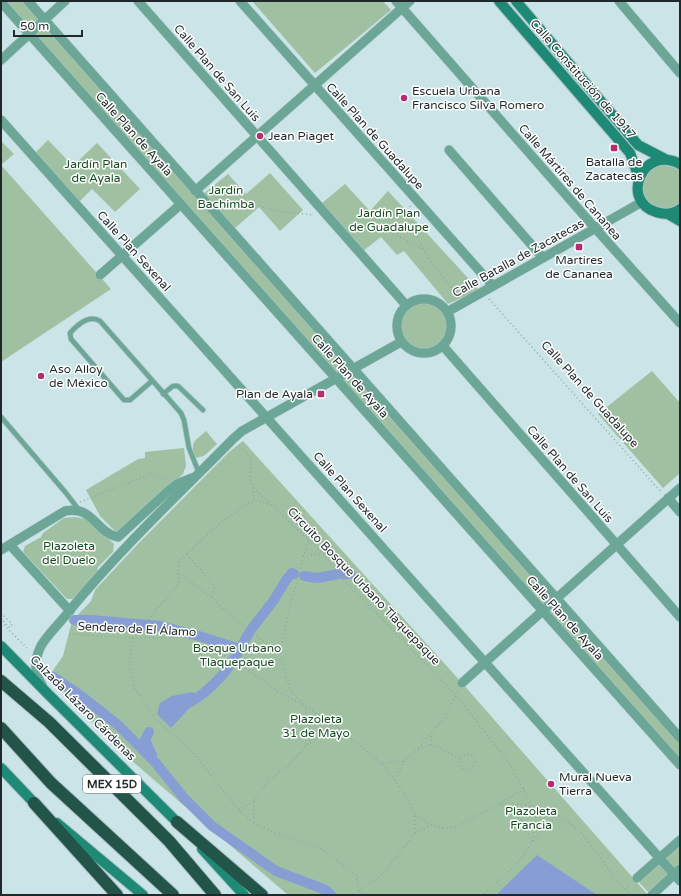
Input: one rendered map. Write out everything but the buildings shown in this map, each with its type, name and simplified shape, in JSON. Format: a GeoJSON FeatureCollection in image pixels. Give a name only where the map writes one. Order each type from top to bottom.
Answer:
{"type":"FeatureCollection","features":[{"type":"Feature","properties":{"kind":"highway","name":"MEX 15D"},"geometry":{"type":"LineString","coordinates":[[1,681],[49,722],[169,841],[215,895]]}},
{"type":"Feature","properties":{"kind":"highway","name":"MEX 15D"},"geometry":{"type":"LineString","coordinates":[[1,728],[51,783],[173,895]]}},
{"type":"Feature","properties":{"kind":"highway"},"geometry":{"type":"LineString","coordinates":[[34,803],[117,895]]}},
{"type":"Feature","properties":{"kind":"highway"},"geometry":{"type":"LineString","coordinates":[[176,822],[262,895]]}},
{"type":"Feature","properties":{"kind":"street","name":"Calle Plan de Ayala"},"geometry":{"type":"LineString","coordinates":[[28,1],[680,738]]}},
{"type":"Feature","properties":{"kind":"street"},"geometry":{"type":"LineString","coordinates":[[1,60],[65,1]]}},
{"type":"Feature","properties":{"kind":"street","name":"Calle Plan de San Luis"},"geometry":{"type":"LineString","coordinates":[[138,1],[406,305]]}},
{"type":"Feature","properties":{"kind":"street","name":"Calle Plan de Guadalupe"},"geometry":{"type":"LineString","coordinates":[[240,1],[493,286]]}},
{"type":"Feature","properties":{"kind":"street"},"geometry":{"type":"LineString","coordinates":[[195,191],[315,85],[399,4],[410,1]]}},
{"type":"Feature","properties":{"kind":"street","name":"Calle Constitución de 1917"},"geometry":{"type":"LineString","coordinates":[[499,1],[630,153],[639,178],[638,186],[642,202]]}},
{"type":"Feature","properties":{"kind":"street","name":"Calle Constitución de 1917"},"geometry":{"type":"LineString","coordinates":[[516,1],[638,145],[665,159],[672,160],[680,164]]}},
{"type":"Feature","properties":{"kind":"street"},"geometry":{"type":"LineString","coordinates":[[619,1],[680,73]]}},
{"type":"Feature","properties":{"kind":"street","name":"Calle Plan de Ayala"},"geometry":{"type":"LineString","coordinates":[[1,2],[680,765]]}},
{"type":"Feature","properties":{"kind":"street","name":"Calle Mártires de Cananea"},"geometry":{"type":"LineString","coordinates":[[399,4],[680,323]]}},
{"type":"Feature","properties":{"kind":"street","name":"Calle Plan Sexenal"},"geometry":{"type":"LineString","coordinates":[[1,120],[660,858],[678,875]]}},
{"type":"Feature","properties":{"kind":"street"},"geometry":{"type":"LineString","coordinates":[[449,150],[543,258]]}},
{"type":"Feature","properties":{"kind":"street"},"geometry":{"type":"LineString","coordinates":[[639,178],[643,170],[649,164],[656,160],[665,159]]}},
{"type":"Feature","properties":{"kind":"street"},"geometry":{"type":"LineString","coordinates":[[642,202],[653,211],[668,214],[680,221]]}},
{"type":"Feature","properties":{"kind":"street","name":"Calle Batalla de Zacatecas"},"geometry":{"type":"LineString","coordinates":[[447,312],[642,202]]}},
{"type":"Feature","properties":{"kind":"street"},"geometry":{"type":"LineString","coordinates":[[100,275],[181,204]]}},
{"type":"Feature","properties":{"kind":"street"},"geometry":{"type":"LineString","coordinates":[[668,214],[680,209]]}},
{"type":"Feature","properties":{"kind":"street"},"geometry":{"type":"LineString","coordinates":[[420,299],[428,299],[442,306],[447,312],[451,330],[448,339],[443,346],[433,352],[421,354],[410,350],[401,342],[397,333],[396,322],[406,305],[420,299]]}},
{"type":"Feature","properties":{"kind":"street"},"geometry":{"type":"LineString","coordinates":[[48,694],[37,677],[36,662],[40,648],[70,611],[126,548],[233,439],[242,431],[401,342]]}},
{"type":"Feature","properties":{"kind":"street","name":"Calle Plan de San Luis"},"geometry":{"type":"LineString","coordinates":[[443,346],[680,617]]}},
{"type":"Feature","properties":{"kind":"street"},"geometry":{"type":"LineString","coordinates":[[118,537],[177,484],[197,475]]}},
{"type":"Feature","properties":{"kind":"street"},"geometry":{"type":"LineString","coordinates":[[462,683],[680,488]]}},
{"type":"Feature","properties":{"kind":"street"},"geometry":{"type":"LineString","coordinates":[[668,498],[680,512]]}},
{"type":"Feature","properties":{"kind":"street"},"geometry":{"type":"LineString","coordinates":[[1,550],[66,511],[77,507],[90,516],[110,535],[118,537],[126,548]]}},
{"type":"Feature","properties":{"kind":"street"},"geometry":{"type":"LineString","coordinates":[[10,544],[70,611]]}},
{"type":"Feature","properties":{"kind":"street","name":"Calzada Lázaro Cárdenas"},"geometry":{"type":"LineString","coordinates":[[1,646],[176,822],[244,895]]}},
{"type":"Feature","properties":{"kind":"street"},"geometry":{"type":"LineString","coordinates":[[2,770],[34,803],[143,895]]}},
{"type":"Feature","properties":{"kind":"street"},"geometry":{"type":"LineString","coordinates":[[637,878],[680,840]]}},
{"type":"Feature","properties":{"kind":"street"},"geometry":{"type":"LineString","coordinates":[[652,895],[678,875]]}},
{"type":"Feature","properties":{"kind":"lane"},"geometry":{"type":"LineString","coordinates":[[152,381],[130,400],[124,400],[71,339],[70,333],[87,319],[94,318],[100,321],[183,416],[189,448],[197,475]]}},
{"type":"Feature","properties":{"kind":"lane"},"geometry":{"type":"LineString","coordinates":[[163,394],[173,386],[178,386],[203,410]]}},
{"type":"Feature","properties":{"kind":"lane"},"geometry":{"type":"LineString","coordinates":[[1,417],[77,507]]}},
{"type":"Feature","properties":{"kind":"path"},"geometry":{"type":"LineString","coordinates":[[410,192],[410,215],[423,249],[444,280],[463,302]]}},
{"type":"Feature","properties":{"kind":"path"},"geometry":{"type":"LineString","coordinates":[[205,202],[244,204],[284,212],[328,216]]}},
{"type":"Feature","properties":{"kind":"path"},"geometry":{"type":"LineString","coordinates":[[342,232],[362,227],[378,226],[423,249]]}},
{"type":"Feature","properties":{"kind":"path","name":"Calle Plan de Guadalupe"},"geometry":{"type":"LineString","coordinates":[[482,292],[668,498]]}},
{"type":"Feature","properties":{"kind":"path"},"geometry":{"type":"LineString","coordinates":[[233,439],[252,459],[250,476],[254,496],[253,502],[248,503],[219,524],[179,561],[179,583],[133,638],[129,665],[135,688],[155,719],[187,746],[239,810],[254,823],[273,832],[320,848],[356,875],[360,895]]}},
{"type":"Feature","properties":{"kind":"path"},"geometry":{"type":"LineString","coordinates":[[77,507],[151,474],[177,484]]}},
{"type":"Feature","properties":{"kind":"path"},"geometry":{"type":"LineString","coordinates":[[253,488],[272,505]]}},
{"type":"Feature","properties":{"kind":"path","name":"Circuito Bosque Urbano Tlaquepaque"},"geometry":{"type":"LineString","coordinates":[[248,503],[257,501],[272,505],[323,554],[338,574],[456,695],[512,767],[536,815],[532,843],[517,864],[483,895]]}},
{"type":"Feature","properties":{"kind":"path"},"geometry":{"type":"LineString","coordinates":[[308,540],[280,652],[285,673],[292,692],[305,706],[335,725],[382,764],[408,800],[415,815],[416,832]]}},
{"type":"Feature","properties":{"kind":"path"},"geometry":{"type":"LineString","coordinates":[[187,554],[215,587],[212,598]]}},
{"type":"Feature","properties":{"kind":"path"},"geometry":{"type":"LineString","coordinates":[[303,556],[323,554]]}},
{"type":"Feature","properties":{"kind":"path"},"geometry":{"type":"LineString","coordinates":[[178,573],[212,598],[250,631],[280,652]]}},
{"type":"Feature","properties":{"kind":"path"},"geometry":{"type":"LineString","coordinates":[[1,613],[12,624],[11,627],[9,627],[1,619]]}},
{"type":"Feature","properties":{"kind":"path"},"geometry":{"type":"LineString","coordinates":[[1,622],[27,648]]}},
{"type":"Feature","properties":{"kind":"path","name":"Sendero de El Álamo"},"geometry":{"type":"LineString","coordinates":[[69,634],[202,640],[234,660],[278,692],[305,706]]}},
{"type":"Feature","properties":{"kind":"path"},"geometry":{"type":"LineString","coordinates":[[395,780],[404,761],[418,749],[444,719],[456,695]]}},
{"type":"Feature","properties":{"kind":"path"},"geometry":{"type":"LineString","coordinates":[[239,810],[254,801],[268,781],[291,763],[310,740],[305,706]]}},
{"type":"Feature","properties":{"kind":"path"},"geometry":{"type":"LineString","coordinates":[[306,746],[335,725]]}},
{"type":"Feature","properties":{"kind":"path"},"geometry":{"type":"LineString","coordinates":[[431,745],[432,732]]}},
{"type":"Feature","properties":{"kind":"path"},"geometry":{"type":"LineString","coordinates":[[418,749],[431,745],[460,759]]}},
{"type":"Feature","properties":{"kind":"path"},"geometry":{"type":"LineString","coordinates":[[464,754],[471,754],[475,760],[474,766],[470,769],[463,769],[459,763],[460,759],[464,754]]}},
{"type":"Feature","properties":{"kind":"path"},"geometry":{"type":"LineString","coordinates":[[382,764],[404,761]]}},
{"type":"Feature","properties":{"kind":"path"},"geometry":{"type":"LineString","coordinates":[[415,815],[431,825],[443,828],[456,827],[524,789]]}},
{"type":"Feature","properties":{"kind":"path"},"geometry":{"type":"LineString","coordinates":[[254,801],[254,823]]}},
{"type":"Feature","properties":{"kind":"path"},"geometry":{"type":"LineString","coordinates":[[498,804],[509,803],[540,807],[558,816],[580,831],[617,882],[632,895]]}},
{"type":"Feature","properties":{"kind":"path"},"geometry":{"type":"LineString","coordinates":[[498,804],[521,820],[532,843],[543,829],[558,816]]}},
{"type":"Feature","properties":{"kind":"path"},"geometry":{"type":"LineString","coordinates":[[358,891],[381,876],[416,832],[431,825]]}},
{"type":"Feature","properties":{"kind":"green space"},"geometry":{"type":"Polygon","coordinates":[[[1,1],[25,1],[46,21],[350,369],[337,379],[1,1]]]}},
{"type":"Feature","properties":{"kind":"green space"},"geometry":{"type":"Polygon","coordinates":[[[252,1],[383,1],[391,10],[315,73],[252,1]]]}},
{"type":"Feature","properties":{"kind":"green space","name":"Jardín Plan de Ayala"},"geometry":{"type":"Polygon","coordinates":[[[48,140],[73,166],[97,143],[140,189],[115,212],[92,189],[77,204],[33,155],[48,140]]]}},
{"type":"Feature","properties":{"kind":"green space"},"geometry":{"type":"Polygon","coordinates":[[[1,141],[14,154],[1,165],[1,141]]]}},
{"type":"Feature","properties":{"kind":"green space"},"geometry":{"type":"Polygon","coordinates":[[[653,162],[680,164],[680,209],[671,213],[642,202],[643,170],[653,162]]]}},
{"type":"Feature","properties":{"kind":"green space"},"geometry":{"type":"Polygon","coordinates":[[[1,165],[111,289],[1,362],[1,165]]]}},
{"type":"Feature","properties":{"kind":"green space","name":"Jardín Bachimba"},"geometry":{"type":"Polygon","coordinates":[[[270,173],[303,210],[280,231],[259,207],[235,228],[202,195],[228,174],[246,194],[270,173]]]}},
{"type":"Feature","properties":{"kind":"green space","name":"Jardín Plan de Guadalupe"},"geometry":{"type":"Polygon","coordinates":[[[345,184],[370,211],[388,191],[479,290],[448,304],[404,251],[397,255],[381,237],[363,251],[322,203],[345,184]]]}},
{"type":"Feature","properties":{"kind":"green space"},"geometry":{"type":"Polygon","coordinates":[[[419,299],[429,299],[439,303],[447,311],[451,321],[451,331],[447,341],[439,349],[429,353],[419,353],[409,349],[401,341],[397,331],[397,321],[401,311],[409,303],[419,299]]]}},
{"type":"Feature","properties":{"kind":"green space"},"geometry":{"type":"Polygon","coordinates":[[[354,369],[555,600],[543,611],[338,381],[354,369]]]}},
{"type":"Feature","properties":{"kind":"green space"},"geometry":{"type":"Polygon","coordinates":[[[652,371],[680,403],[680,473],[663,488],[598,414],[652,371]]]}},
{"type":"Feature","properties":{"kind":"green space"},"geometry":{"type":"Polygon","coordinates":[[[206,431],[217,444],[204,456],[195,458],[193,448],[194,442],[206,431]]]}},
{"type":"Feature","properties":{"kind":"green space","name":"Bosque Urbano Tlaquepaque"},"geometry":{"type":"Polygon","coordinates":[[[243,441],[462,683],[648,895],[288,895],[125,755],[64,693],[49,676],[63,656],[72,621],[91,601],[95,590],[136,546],[229,452],[243,441]]]}},
{"type":"Feature","properties":{"kind":"green space"},"geometry":{"type":"Polygon","coordinates":[[[184,448],[186,466],[183,474],[123,531],[115,531],[100,516],[86,490],[138,459],[145,458],[145,452],[184,448]]]}},
{"type":"Feature","properties":{"kind":"green space","name":"Plazoleta del Duelo"},"geometry":{"type":"Polygon","coordinates":[[[75,517],[86,519],[114,544],[113,552],[98,567],[97,573],[73,599],[67,599],[23,552],[25,546],[41,537],[43,533],[64,518],[75,517]]]}},
{"type":"Feature","properties":{"kind":"green space"},"geometry":{"type":"Polygon","coordinates":[[[556,601],[680,738],[680,765],[545,610],[556,601]]]}},
{"type":"Feature","properties":{"kind":"green space"},"geometry":{"type":"Polygon","coordinates":[[[680,843],[680,866],[674,872],[662,859],[680,843]]]}},
{"type":"Feature","properties":{"kind":"green space"},"geometry":{"type":"Polygon","coordinates":[[[660,861],[672,873],[649,893],[638,881],[660,861]]]}},
{"type":"Feature","properties":{"kind":"water"},"geometry":{"type":"Polygon","coordinates":[[[192,692],[200,697],[171,728],[157,714],[160,703],[172,696],[192,692]]]}},
{"type":"Feature","properties":{"kind":"water"},"geometry":{"type":"Polygon","coordinates":[[[537,855],[597,895],[496,895],[537,855]]]}},
{"type":"Feature","properties":{"kind":"waterway"},"geometry":{"type":"LineString","coordinates":[[237,654],[250,631],[274,600],[286,580],[292,573],[294,574]]}},
{"type":"Feature","properties":{"kind":"waterway"},"geometry":{"type":"LineString","coordinates":[[304,576],[317,578],[338,574],[351,574]]}},
{"type":"Feature","properties":{"kind":"waterway"},"geometry":{"type":"LineString","coordinates":[[74,620],[160,626],[240,649],[230,665],[212,686],[189,703]]}},
{"type":"Feature","properties":{"kind":"waterway"},"geometry":{"type":"LineString","coordinates":[[53,677],[80,695],[118,725],[155,762],[184,798],[212,826],[276,871],[326,890],[331,895]]}},
{"type":"Feature","properties":{"kind":"waterway"},"geometry":{"type":"LineString","coordinates":[[149,732],[145,740],[152,755]]}},
{"type":"Feature","properties":{"kind":"place","name":"Escuela Urbana Francisco Silva Romero"},"geometry":{"type":"Point","coordinates":[404,98]}},
{"type":"Feature","properties":{"kind":"place","name":"Jean Piaget"},"geometry":{"type":"Point","coordinates":[260,136]}},
{"type":"Feature","properties":{"kind":"place","name":"Batalla de Zacatecas"},"geometry":{"type":"Point","coordinates":[614,148]}},
{"type":"Feature","properties":{"kind":"place","name":"Martires de Cananea"},"geometry":{"type":"Point","coordinates":[579,247]}},
{"type":"Feature","properties":{"kind":"place","name":"Aso Alloy de México"},"geometry":{"type":"Point","coordinates":[41,376]}},
{"type":"Feature","properties":{"kind":"place","name":"Plan de Ayala"},"geometry":{"type":"Point","coordinates":[321,394]}},
{"type":"Feature","properties":{"kind":"place","name":"Mural Nueva Tierra"},"geometry":{"type":"Point","coordinates":[551,784]}},
{"type":"Feature","properties":{"kind":"park label","name":"Plazoleta 31 de Mayo"},"geometry":{"type":"Point","coordinates":[316,726]}},
{"type":"Feature","properties":{"kind":"park label","name":"Plazoleta Francia"},"geometry":{"type":"Point","coordinates":[531,818]}}]}
